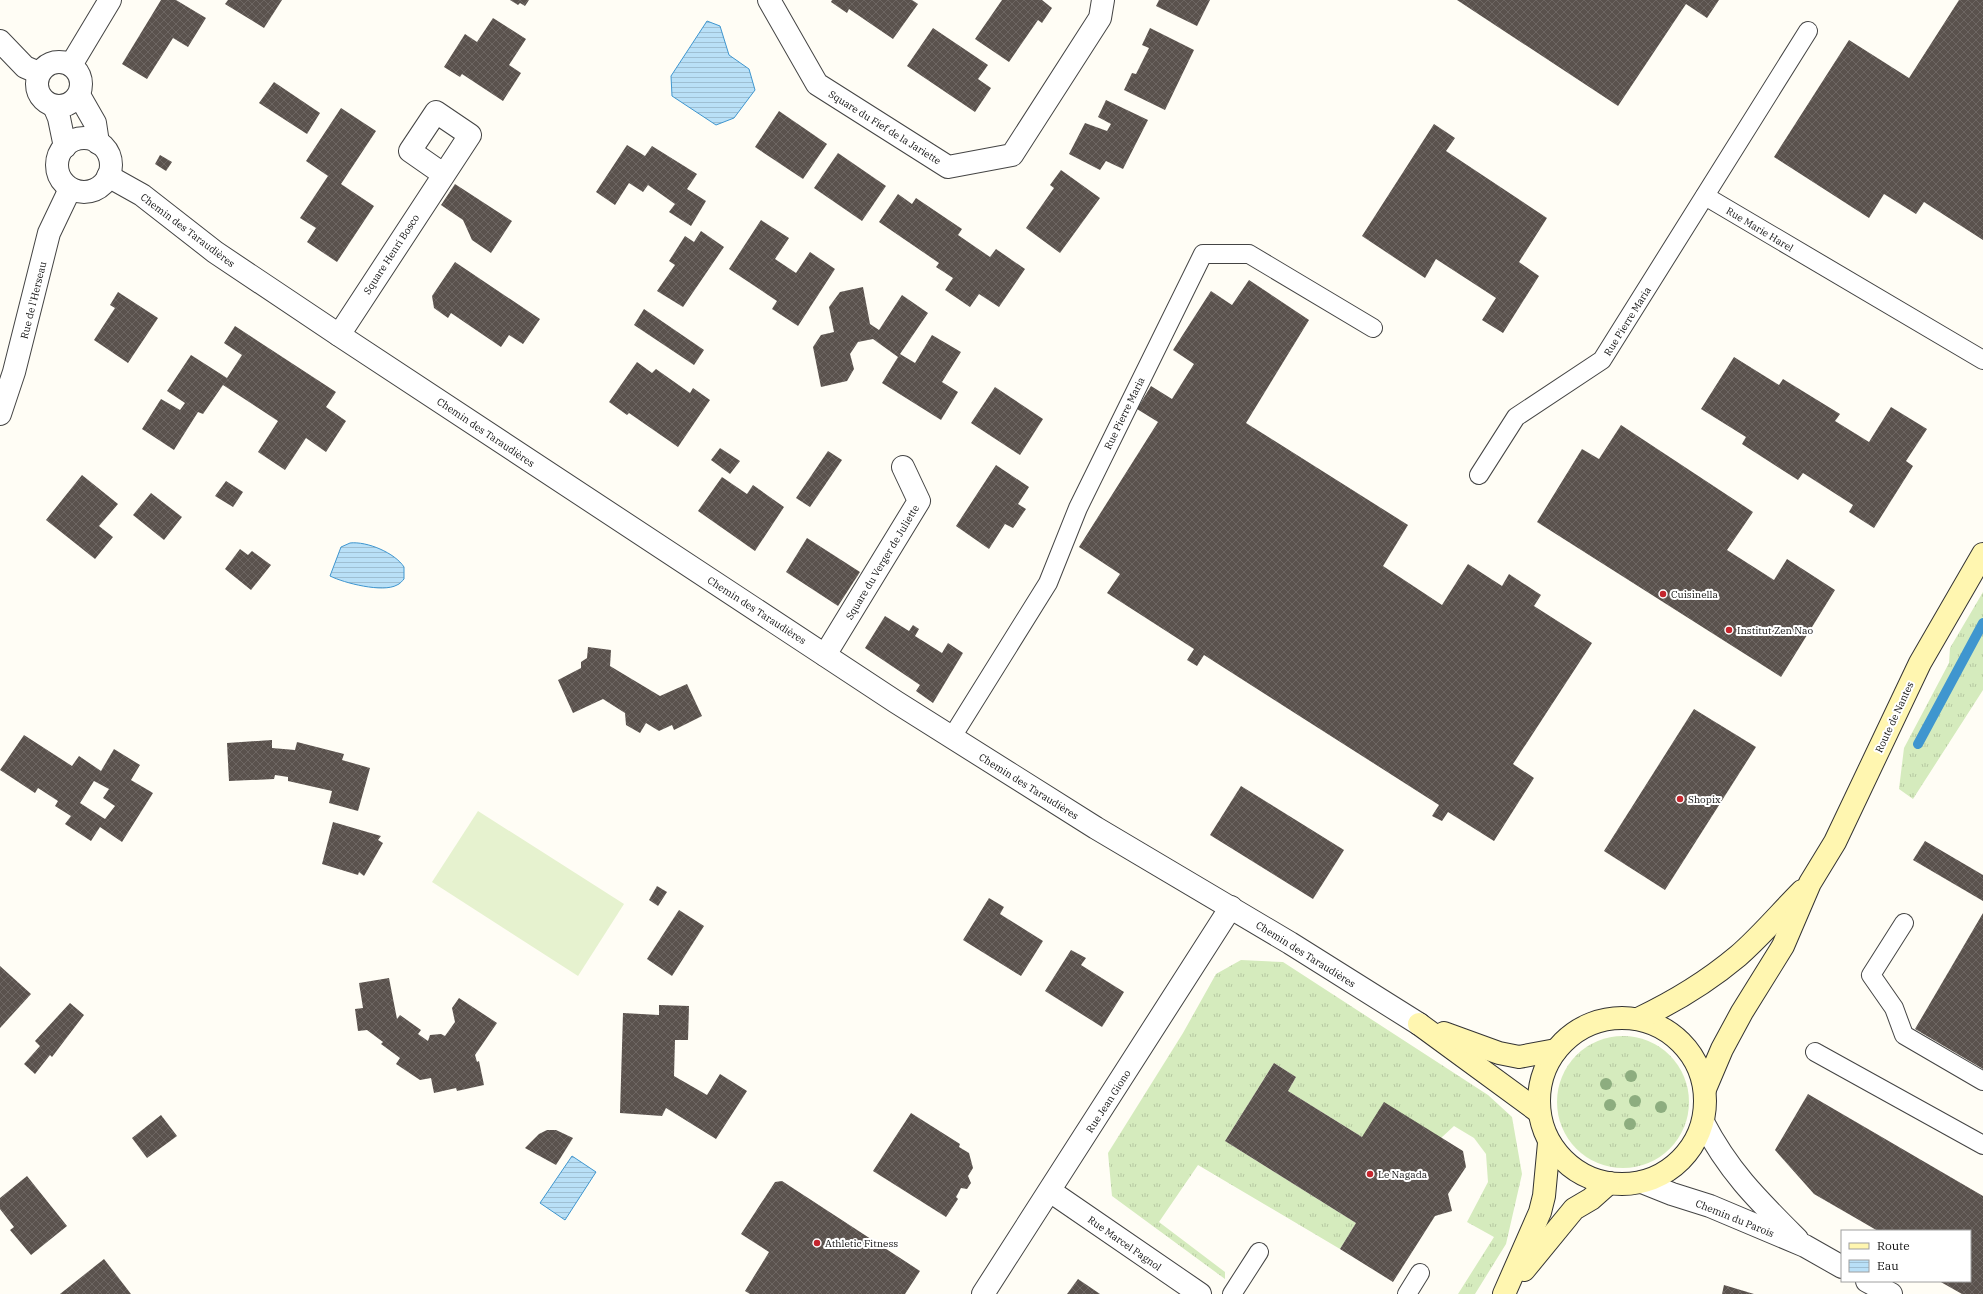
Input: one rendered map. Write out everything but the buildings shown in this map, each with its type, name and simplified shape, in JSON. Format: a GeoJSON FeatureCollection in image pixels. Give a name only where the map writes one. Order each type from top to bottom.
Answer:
{"type":"FeatureCollection","features":[{"type":"Feature","properties":{"kind":"main road","name":"Route de Nantes"},"geometry":{"type":"LineString","coordinates":[[1810,883],[1835,842],[1920,663],[1983,554]]}},
{"type":"Feature","properties":{"kind":"main road"},"geometry":{"type":"LineString","coordinates":[[1638,1019],[1665,1007],[1707,980],[1739,955],[1810,883]]}},
{"type":"Feature","properties":{"kind":"main road"},"geometry":{"type":"LineString","coordinates":[[1705,1089],[1722,1049],[1762,977],[1783,946],[1810,883]]}},
{"type":"Feature","properties":{"kind":"main road"},"geometry":{"type":"LineString","coordinates":[[1618,1018],[1638,1019],[1662,1028],[1682,1044],[1697,1065],[1705,1089],[1706,1106],[1694,1143],[1680,1160],[1663,1174],[1642,1182],[1609,1184],[1585,1176],[1565,1162],[1549,1143],[1539,1112],[1539,1090],[1545,1069],[1556,1050],[1572,1034],[1598,1021],[1618,1018]]}},
{"type":"Feature","properties":{"kind":"main road","name":"Chemin des Taraudières"},"geometry":{"type":"LineString","coordinates":[[1419,1024],[1499,1054],[1519,1057],[1556,1050]]}},
{"type":"Feature","properties":{"kind":"main road","name":"Chemin des Taraudières"},"geometry":{"type":"LineString","coordinates":[[1419,1024],[1539,1112]]}},
{"type":"Feature","properties":{"kind":"main road"},"geometry":{"type":"LineString","coordinates":[[1506,1291],[1540,1212],[1544,1196],[1549,1143]]}},
{"type":"Feature","properties":{"kind":"main road"},"geometry":{"type":"LineString","coordinates":[[1506,1291],[1574,1209],[1609,1184]]}},
{"type":"Feature","properties":{"kind":"street"},"geometry":{"type":"LineString","coordinates":[[71,65],[110,0]]}},
{"type":"Feature","properties":{"kind":"street","name":"Square du Fief de la Jariette"},"geometry":{"type":"LineString","coordinates":[[769,0],[817,84],[948,167],[1012,155],[1100,18],[1103,0]]}},
{"type":"Feature","properties":{"kind":"street"},"geometry":{"type":"LineString","coordinates":[[0,41],[25,67],[39,73]]}},
{"type":"Feature","properties":{"kind":"street"},"geometry":{"type":"LineString","coordinates":[[54,106],[68,104],[74,100],[78,95],[81,82],[76,69],[64,62],[49,63],[39,73],[36,80],[38,93],[42,99],[54,106],[59,118],[64,147]]}},
{"type":"Feature","properties":{"kind":"street"},"geometry":{"type":"LineString","coordinates":[[78,95],[95,123],[98,143]]}},
{"type":"Feature","properties":{"kind":"street"},"geometry":{"type":"LineString","coordinates":[[90,139],[98,143],[108,154],[110,169],[108,176],[103,184],[96,189],[87,192],[70,189],[59,177],[57,169],[60,153],[64,147],[72,141],[90,139]]}},
{"type":"Feature","properties":{"kind":"street","name":"Square Henri Bosco"},"geometry":{"type":"LineString","coordinates":[[339,335],[443,174]]}},
{"type":"Feature","properties":{"kind":"street","name":"Chemin des Taraudières"},"geometry":{"type":"LineString","coordinates":[[108,176],[142,195],[215,252],[339,335],[952,737],[1096,828],[1231,907],[1419,1024]]}},
{"type":"Feature","properties":{"kind":"street","name":"Rue de l'Herseau"},"geometry":{"type":"LineString","coordinates":[[0,414],[14,372],[49,233],[70,189]]}},
{"type":"Feature","properties":{"kind":"street","name":"Square du Verger de Juliette"},"geometry":{"type":"LineString","coordinates":[[826,655],[920,501],[903,467]]}},
{"type":"Feature","properties":{"kind":"street","name":"Rue Jean Giono"},"geometry":{"type":"LineString","coordinates":[[983,1294],[1231,907]]}},
{"type":"Feature","properties":{"kind":"street","name":"Chemin du Parois"},"geometry":{"type":"LineString","coordinates":[[1702,1122],[1716,1149],[1734,1173],[1762,1204],[1805,1246]]}},
{"type":"Feature","properties":{"kind":"street","name":"Chemin du Parois"},"geometry":{"type":"LineString","coordinates":[[1642,1182],[1672,1194],[1710,1206],[1805,1246],[1841,1266]]}},
{"type":"Feature","properties":{"kind":"street","name":"Rue Marcel Pagnol"},"geometry":{"type":"LineString","coordinates":[[1050,1191],[1200,1294]]}},
{"type":"Feature","properties":{"kind":"street"},"geometry":{"type":"LineString","coordinates":[[1869,1282],[1891,1294]]}},
{"type":"Feature","properties":{"kind":"lane"},"geometry":{"type":"LineString","coordinates":[[1705,196],[1808,31]]}},
{"type":"Feature","properties":{"kind":"lane","name":"Rue Marie Harel"},"geometry":{"type":"LineString","coordinates":[[1705,196],[1983,360]]}},
{"type":"Feature","properties":{"kind":"lane","name":"Rue Pierre Maria"},"geometry":{"type":"LineString","coordinates":[[1479,475],[1516,417],[1602,360],[1705,196]]}},
{"type":"Feature","properties":{"kind":"lane","name":"Rue Pierre Maria"},"geometry":{"type":"LineString","coordinates":[[952,737],[1048,583],[1078,508],[1203,254],[1249,254],[1373,328]]}},
{"type":"Feature","properties":{"kind":"lane"},"geometry":{"type":"LineString","coordinates":[[1904,924],[1871,975],[1894,1008],[1904,1035],[1983,1081]]}},
{"type":"Feature","properties":{"kind":"lane"},"geometry":{"type":"LineString","coordinates":[[1814,1052],[1983,1145]]}},
{"type":"Feature","properties":{"kind":"lane"},"geometry":{"type":"LineString","coordinates":[[1232,1294],[1259,1252]]}},
{"type":"Feature","properties":{"kind":"lane"},"geometry":{"type":"LineString","coordinates":[[1407,1294],[1420,1273]]}},
{"type":"Feature","properties":{"kind":"green space"},"geometry":{"type":"Polygon","coordinates":[[[1983,592],[1983,690],[1913,799],[1899,789],[1904,748],[1949,663],[1950,648],[1983,592]]]}},
{"type":"Feature","properties":{"kind":"green space"},"geometry":{"type":"Polygon","coordinates":[[[478,811],[624,904],[578,976],[432,882],[478,811]]]}},
{"type":"Feature","properties":{"kind":"green space"},"geometry":{"type":"Polygon","coordinates":[[[1241,960],[1283,962],[1488,1095],[1512,1117],[1522,1174],[1506,1244],[1475,1294],[1458,1294],[1494,1237],[1467,1222],[1488,1182],[1486,1154],[1474,1138],[1454,1126],[1441,1138],[1362,1137],[1288,1091],[1296,1077],[1274,1063],[1225,1141],[1356,1223],[1340,1249],[1198,1165],[1159,1222],[1225,1272],[1225,1279],[1112,1196],[1108,1153],[1183,1033],[1216,974],[1241,960]]]}},
{"type":"Feature","properties":{"kind":"green space"},"geometry":{"type":"Polygon","coordinates":[[[1623,1036],[1648,1041],[1665,1051],[1674,1060],[1684,1077],[1689,1102],[1684,1127],[1674,1144],[1665,1153],[1648,1163],[1623,1168],[1598,1163],[1581,1153],[1572,1144],[1562,1127],[1557,1102],[1562,1077],[1572,1060],[1581,1051],[1598,1041],[1623,1036]]]}},
{"type":"Feature","properties":{"kind":"water"},"geometry":{"type":"Polygon","coordinates":[[[707,21],[720,26],[729,55],[749,69],[755,90],[734,118],[716,125],[672,96],[671,76],[707,21]]]}},
{"type":"Feature","properties":{"kind":"water"},"geometry":{"type":"Polygon","coordinates":[[[350,543],[372,546],[394,557],[404,567],[404,579],[397,585],[391,587],[373,588],[354,584],[330,576],[341,547],[350,543]]]}},
{"type":"Feature","properties":{"kind":"water"},"geometry":{"type":"Polygon","coordinates":[[[572,1156],[596,1172],[565,1220],[540,1203],[572,1156]]]}},
{"type":"Feature","properties":{"kind":"waterway"},"geometry":{"type":"LineString","coordinates":[[1918,744],[1983,623]]}},
{"type":"Feature","properties":{"kind":"place","name":"Cuisinella"},"geometry":{"type":"Point","coordinates":[1663,594]}},
{"type":"Feature","properties":{"kind":"place","name":"Institut Zen Nao"},"geometry":{"type":"Point","coordinates":[1729,630]}},
{"type":"Feature","properties":{"kind":"place","name":"Shopix"},"geometry":{"type":"Point","coordinates":[1680,799]}},
{"type":"Feature","properties":{"kind":"place","name":"Le Nagada"},"geometry":{"type":"Point","coordinates":[1370,1174]}},
{"type":"Feature","properties":{"kind":"place","name":"Athletic Fitness"},"geometry":{"type":"Point","coordinates":[817,1243]}}]}
